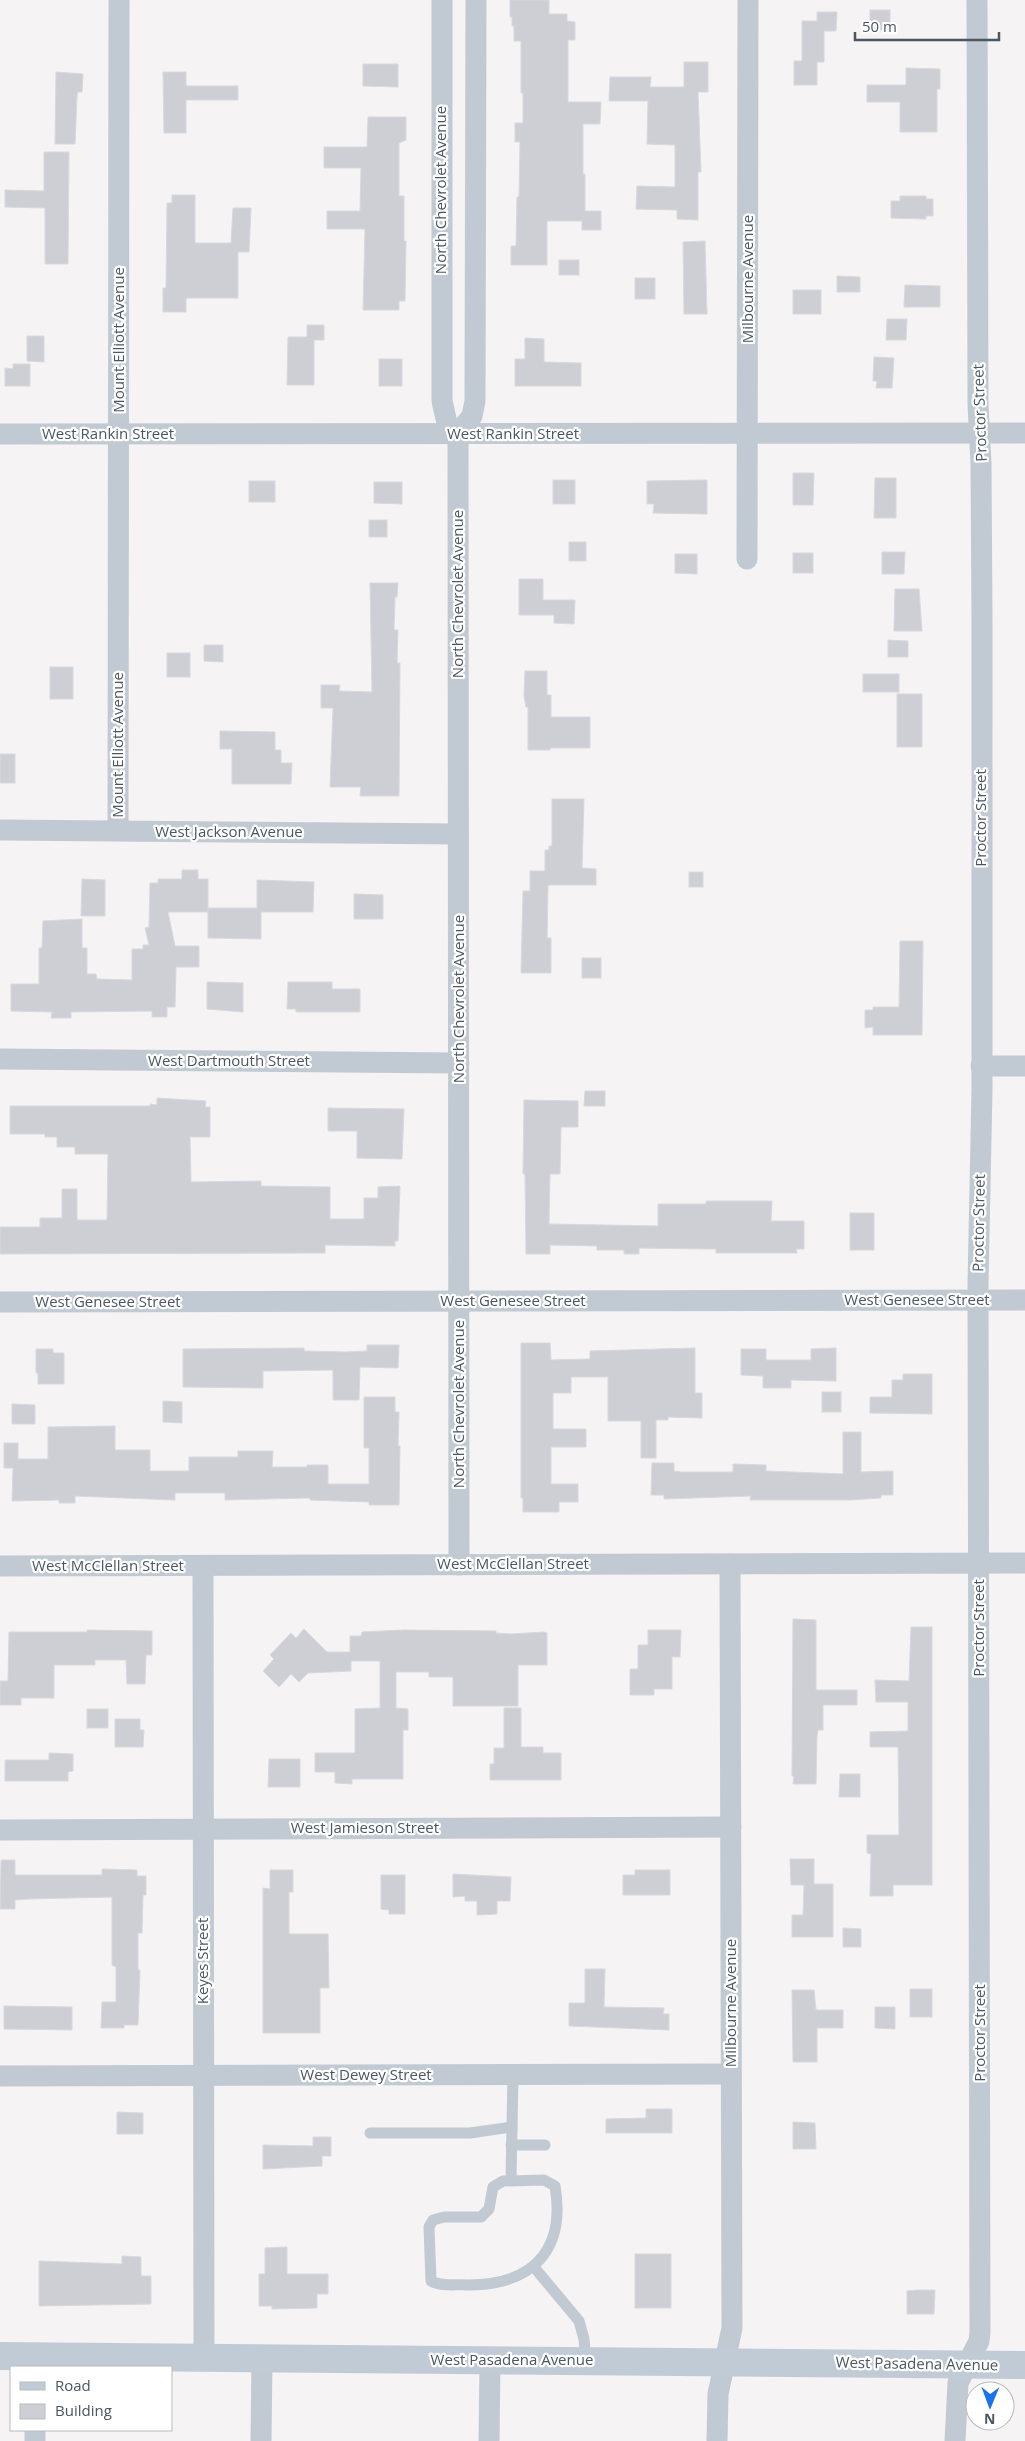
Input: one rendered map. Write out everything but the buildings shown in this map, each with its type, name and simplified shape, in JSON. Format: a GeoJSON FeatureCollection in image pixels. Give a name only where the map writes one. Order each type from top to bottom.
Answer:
{"type":"FeatureCollection","features":[{"type":"Feature","properties":{"kind":"street","name":"Mount Elliott Avenue"},"geometry":{"type":"LineString","coordinates":[[118,830],[119,0]]}},
{"type":"Feature","properties":{"kind":"street","name":"North Chevrolet Avenue"},"geometry":{"type":"LineString","coordinates":[[442,0],[442,401],[447,423],[458,434],[459,1564]]}},
{"type":"Feature","properties":{"kind":"street"},"geometry":{"type":"LineString","coordinates":[[458,434],[472,416],[474,401],[476,0]]}},
{"type":"Feature","properties":{"kind":"street","name":"Milbourne Avenue"},"geometry":{"type":"LineString","coordinates":[[747,559],[748,0]]}},
{"type":"Feature","properties":{"kind":"street","name":"Proctor Street"},"geometry":{"type":"LineString","coordinates":[[955,2441],[956,2391],[966,2364],[979,2342],[980,2333],[978,1300],[981,1066],[977,0]]}},
{"type":"Feature","properties":{"kind":"street"},"geometry":{"type":"LineString","coordinates":[[442,93],[475,94]]}},
{"type":"Feature","properties":{"kind":"street","name":"West Rankin Street"},"geometry":{"type":"LineString","coordinates":[[0,434],[1025,433]]}},
{"type":"Feature","properties":{"kind":"street","name":"West Jackson Avenue"},"geometry":{"type":"LineString","coordinates":[[0,830],[458,834]]}},
{"type":"Feature","properties":{"kind":"street","name":"West Dartmouth Street"},"geometry":{"type":"LineString","coordinates":[[0,1060],[459,1063]]}},
{"type":"Feature","properties":{"kind":"street"},"geometry":{"type":"LineString","coordinates":[[981,1066],[1025,1066]]}},
{"type":"Feature","properties":{"kind":"street","name":"West Genesee Street"},"geometry":{"type":"LineString","coordinates":[[0,1302],[1025,1300]]}},
{"type":"Feature","properties":{"kind":"street","name":"West McClellan Street"},"geometry":{"type":"LineString","coordinates":[[0,1566],[1025,1563]]}},
{"type":"Feature","properties":{"kind":"street","name":"Milbourne Avenue"},"geometry":{"type":"LineString","coordinates":[[718,2441],[718,2394],[732,2328],[730,1564]]}},
{"type":"Feature","properties":{"kind":"street","name":"Keyes Street"},"geometry":{"type":"LineString","coordinates":[[203,1566],[204,2358]]}},
{"type":"Feature","properties":{"kind":"street","name":"West Jamieson Street"},"geometry":{"type":"LineString","coordinates":[[0,1830],[731,1827]]}},
{"type":"Feature","properties":{"kind":"street","name":"West Dewey Street"},"geometry":{"type":"LineString","coordinates":[[0,2076],[731,2074]]}},
{"type":"Feature","properties":{"kind":"street","name":"West Pasadena Avenue"},"geometry":{"type":"LineString","coordinates":[[0,2356],[36,2362],[262,2358],[1025,2365]]}},
{"type":"Feature","properties":{"kind":"street"},"geometry":{"type":"LineString","coordinates":[[260,2441],[262,2358]]}},
{"type":"Feature","properties":{"kind":"street"},"geometry":{"type":"LineString","coordinates":[[489,2441],[490,2360]]}},
{"type":"Feature","properties":{"kind":"lane"},"geometry":{"type":"LineString","coordinates":[[511,2180],[512,2074]]}},
{"type":"Feature","properties":{"kind":"lane"},"geometry":{"type":"LineString","coordinates":[[370,2133],[470,2133],[512,2128]]}},
{"type":"Feature","properties":{"kind":"lane"},"geometry":{"type":"LineString","coordinates":[[511,2146],[545,2145]]}},
{"type":"Feature","properties":{"kind":"lane"},"geometry":{"type":"LineString","coordinates":[[511,2180],[544,2180],[555,2186],[556,2213],[552,2240],[548,2250],[534,2267],[512,2279],[494,2284],[433,2283],[430,2278],[430,2227],[433,2220],[444,2217],[481,2217],[489,2209],[493,2187],[497,2183],[511,2180]]}},
{"type":"Feature","properties":{"kind":"lane"},"geometry":{"type":"LineString","coordinates":[[534,2267],[579,2321],[584,2339],[586,2361]]}}]}
